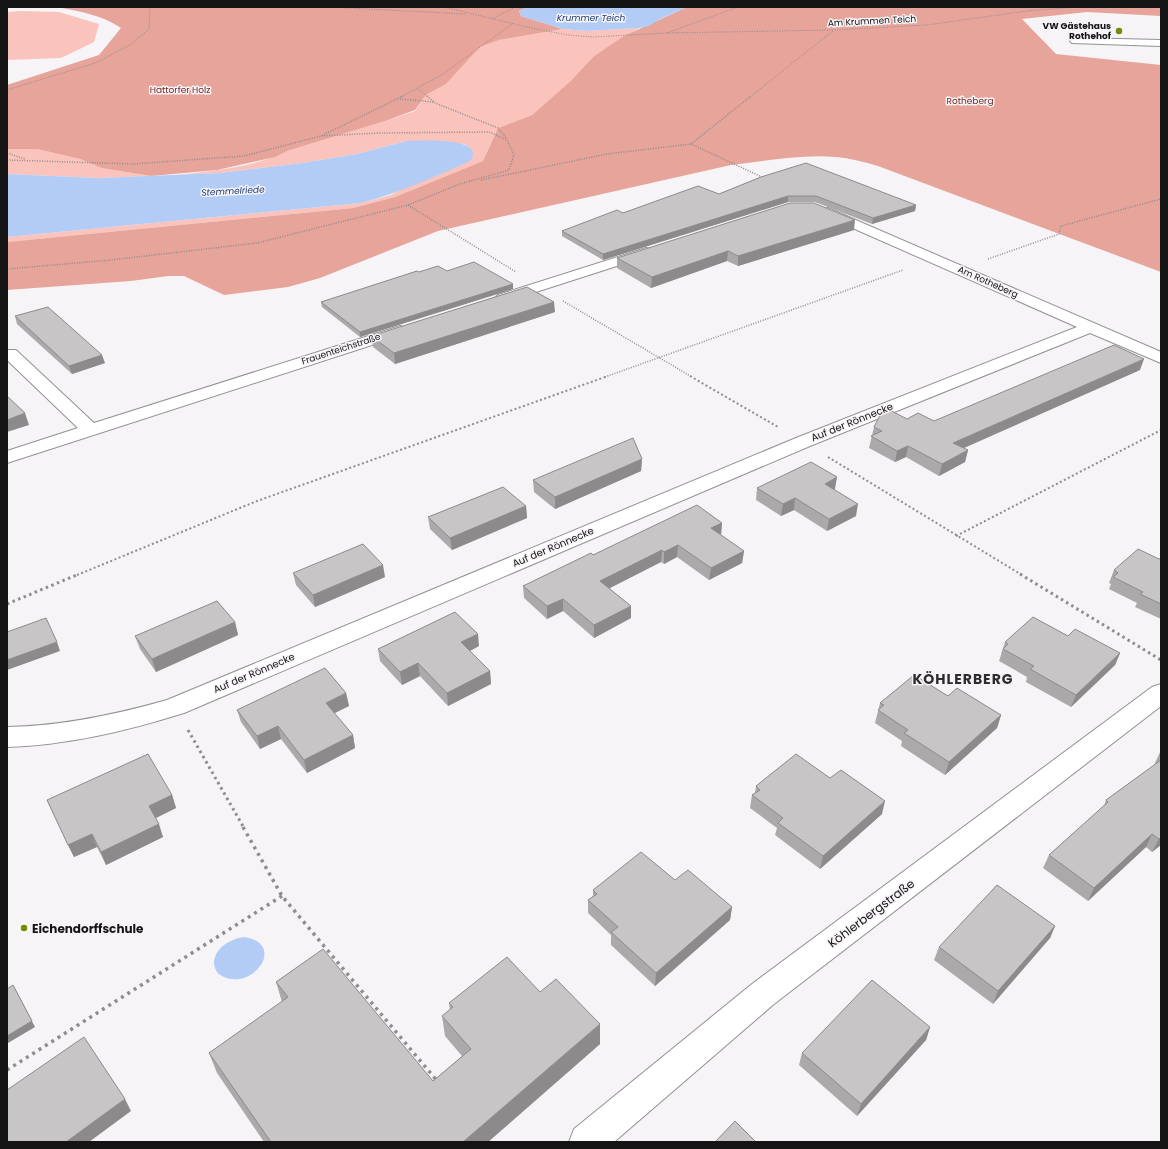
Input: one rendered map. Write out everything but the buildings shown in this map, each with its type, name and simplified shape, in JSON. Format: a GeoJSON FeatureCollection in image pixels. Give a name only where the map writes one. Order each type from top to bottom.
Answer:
{"type":"FeatureCollection","features":[{"type":"Feature","properties":{"kind":"street"},"geometry":{"type":"LineString","coordinates":[[1075,40],[1161,43]]}},
{"type":"Feature","properties":{"kind":"street","name":"Am Rotheberg"},"geometry":{"type":"LineString","coordinates":[[814,207],[936,258],[1161,358]]}},
{"type":"Feature","properties":{"kind":"street"},"geometry":{"type":"LineString","coordinates":[[486,303],[660,248]]}},
{"type":"Feature","properties":{"kind":"street","name":"Frauenteichstraße"},"geometry":{"type":"LineString","coordinates":[[7,457],[417,325]]}},
{"type":"Feature","properties":{"kind":"street","name":"Auf der Rönnecke"},"geometry":{"type":"LineString","coordinates":[[7,737],[26,737],[81,730],[126,721],[175,707],[803,442],[1091,327]]}},
{"type":"Feature","properties":{"kind":"street"},"geometry":{"type":"LineString","coordinates":[[10,354],[91,430]]}},
{"type":"Feature","properties":{"kind":"street","name":"Köhlerbergstraße"},"geometry":{"type":"LineString","coordinates":[[587,1142],[763,994],[1161,693]]}},
{"type":"Feature","properties":{"kind":"path"},"geometry":{"type":"LineString","coordinates":[[7,90],[95,63],[130,45],[149,29],[150,7]]}},
{"type":"Feature","properties":{"kind":"path"},"geometry":{"type":"LineString","coordinates":[[329,7],[470,14]]}},
{"type":"Feature","properties":{"kind":"path"},"geometry":{"type":"LineString","coordinates":[[361,7],[371,9]]}},
{"type":"Feature","properties":{"kind":"path"},"geometry":{"type":"LineString","coordinates":[[444,7],[470,14]]}},
{"type":"Feature","properties":{"kind":"path"},"geometry":{"type":"LineString","coordinates":[[492,19],[514,7]]}},
{"type":"Feature","properties":{"kind":"path"},"geometry":{"type":"LineString","coordinates":[[668,33],[738,7]]}},
{"type":"Feature","properties":{"kind":"path","name":"Am Krummen Teich"},"geometry":{"type":"LineString","coordinates":[[470,14],[568,35],[593,37],[668,33],[834,30],[927,25],[1027,11],[1077,7]]}},
{"type":"Feature","properties":{"kind":"path"},"geometry":{"type":"LineString","coordinates":[[7,160],[133,164],[244,156],[321,136],[418,89],[443,74],[512,24]]}},
{"type":"Feature","properties":{"kind":"path"},"geometry":{"type":"LineString","coordinates":[[460,184],[607,154],[691,144],[834,30]]}},
{"type":"Feature","properties":{"kind":"path"},"geometry":{"type":"LineString","coordinates":[[418,89],[435,103]]}},
{"type":"Feature","properties":{"kind":"path"},"geometry":{"type":"LineString","coordinates":[[7,269],[111,260],[257,242],[307,231],[408,205],[460,184],[509,170],[514,155],[507,140],[498,128],[435,103],[399,99]]}},
{"type":"Feature","properties":{"kind":"path"},"geometry":{"type":"LineString","coordinates":[[321,136],[379,133],[489,132],[507,140]]}},
{"type":"Feature","properties":{"kind":"path"},"geometry":{"type":"LineString","coordinates":[[691,144],[767,180]]}},
{"type":"Feature","properties":{"kind":"path"},"geometry":{"type":"LineString","coordinates":[[7,153],[28,160]]}},
{"type":"Feature","properties":{"kind":"path"},"geometry":{"type":"LineString","coordinates":[[959,269],[1059,234],[1061,226],[1161,199]]}},
{"type":"Feature","properties":{"kind":"path"},"geometry":{"type":"LineString","coordinates":[[7,604],[257,501],[936,258]]}},
{"type":"Feature","properties":{"kind":"path"},"geometry":{"type":"LineString","coordinates":[[956,536],[1161,430]]}},
{"type":"Feature","properties":{"kind":"path"},"geometry":{"type":"LineString","coordinates":[[175,707],[282,896],[443,1088]]}},
{"type":"Feature","properties":{"kind":"path"},"geometry":{"type":"LineString","coordinates":[[7,1070],[282,896]]}},
{"type":"Feature","properties":{"kind":"shaded area"},"geometry":{"type":"Polygon","coordinates":[[[7,12],[59,12],[99,24],[94,42],[61,58],[7,60],[7,12]]]}},
{"type":"Feature","properties":{"kind":"shaded area"},"geometry":{"type":"Polygon","coordinates":[[[639,28],[593,57],[572,81],[532,115],[498,128],[483,161],[395,197],[353,208],[7,242],[7,237],[361,203],[391,195],[470,148],[464,144],[437,141],[406,141],[357,154],[302,163],[220,173],[176,175],[247,165],[415,111],[426,95],[446,84],[480,47],[499,40],[563,29],[586,31],[639,28]]]}},
{"type":"Feature","properties":{"kind":"shaded area"},"geometry":{"type":"Polygon","coordinates":[[[7,149],[37,149],[80,159],[103,168],[151,176],[99,178],[7,174],[7,149]]]}},
{"type":"Feature","properties":{"kind":"green space","name":"Hattorfer Holz"},"geometry":{"type":"Polygon","coordinates":[[[56,7],[529,7],[519,11],[521,16],[563,29],[499,40],[480,47],[446,84],[426,95],[415,110],[385,121],[287,151],[275,157],[217,170],[151,176],[102,168],[80,159],[37,149],[7,149],[7,85],[99,55],[121,28],[98,17],[56,7]]]}},
{"type":"Feature","properties":{"kind":"green space","name":"Rotheberg"},"geometry":{"type":"Polygon","coordinates":[[[687,7],[1161,7],[1161,16],[1087,12],[1022,19],[1056,54],[1161,65],[1161,272],[878,166],[857,160],[810,156],[731,165],[438,231],[320,278],[288,287],[224,295],[184,276],[168,276],[131,281],[7,290],[7,242],[353,208],[395,197],[483,161],[498,128],[532,115],[571,81],[593,57],[624,36],[687,7]]]}},
{"type":"Feature","properties":{"kind":"water","name":"Krummer Teich"},"geometry":{"type":"Polygon","coordinates":[[[529,7],[687,7],[660,19],[649,26],[639,28],[586,31],[563,29],[521,16],[519,11],[529,7]]]}},
{"type":"Feature","properties":{"kind":"water","name":"Stemmelriede"},"geometry":{"type":"Polygon","coordinates":[[[406,141],[436,141],[461,144],[469,147],[473,153],[470,161],[430,179],[403,190],[361,203],[7,237],[7,174],[99,178],[220,173],[302,163],[357,154],[406,141]]]}},
{"type":"Feature","properties":{"kind":"water"},"geometry":{"type":"Polygon","coordinates":[[[244,937],[257,941],[263,948],[264,957],[261,965],[254,973],[244,978],[233,979],[220,975],[216,971],[214,964],[217,953],[228,942],[244,937]]]}},
{"type":"Feature","properties":{"kind":"place","name":"VW Gästehaus Rothehof"},"geometry":{"type":"Point","coordinates":[1119,31]}},
{"type":"Feature","properties":{"kind":"place","name":"Eichendorffschule"},"geometry":{"type":"Point","coordinates":[24,928]}},
{"type":"Feature","properties":{"kind":"district","name":"KÖHLERBERG"},"geometry":{"type":"Point","coordinates":[963,679]}}]}
